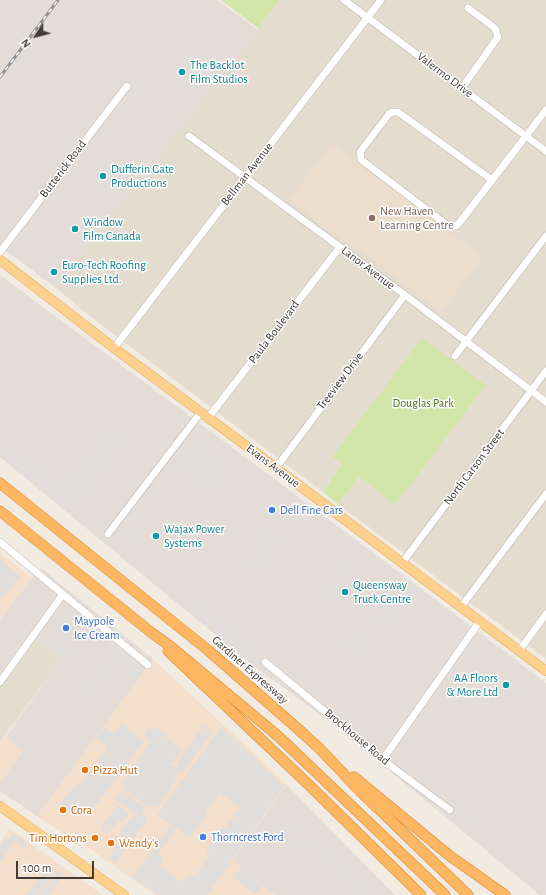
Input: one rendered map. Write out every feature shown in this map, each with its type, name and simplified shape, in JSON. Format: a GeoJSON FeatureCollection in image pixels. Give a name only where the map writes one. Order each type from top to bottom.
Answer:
{"type":"FeatureCollection","features":[{"type":"Feature","properties":{"kind":"highway","name":"Gardiner Expressway"},"geometry":{"type":"LineString","coordinates":[[0,483],[209,651],[319,748],[360,791],[468,895]]}},
{"type":"Feature","properties":{"kind":"highway"},"geometry":{"type":"LineString","coordinates":[[0,511],[170,646],[278,736],[445,895]]}},
{"type":"Feature","properties":{"kind":"highway"},"geometry":{"type":"LineString","coordinates":[[152,633],[185,668],[421,895]]}},
{"type":"Feature","properties":{"kind":"highway"},"geometry":{"type":"LineString","coordinates":[[319,748],[450,856],[505,895]]}},
{"type":"Feature","properties":{"kind":"main road","name":"Evans Avenue"},"geometry":{"type":"LineString","coordinates":[[0,260],[114,348],[546,671]]}},
{"type":"Feature","properties":{"kind":"main road"},"geometry":{"type":"LineString","coordinates":[[0,806],[124,895]]}},
{"type":"Feature","properties":{"kind":"street","name":"Valermo Drive"},"geometry":{"type":"LineString","coordinates":[[344,0],[546,151]]}},
{"type":"Feature","properties":{"kind":"street","name":"Bellman Avenue"},"geometry":{"type":"LineString","coordinates":[[114,348],[380,0]]}},
{"type":"Feature","properties":{"kind":"street"},"geometry":{"type":"LineString","coordinates":[[462,88],[498,37],[495,28],[468,8]]}},
{"type":"Feature","properties":{"kind":"street","name":"Butterick Road"},"geometry":{"type":"LineString","coordinates":[[0,252],[126,86]]}},
{"type":"Feature","properties":{"kind":"street"},"geometry":{"type":"LineString","coordinates":[[492,180],[398,112],[389,114],[360,152],[361,159],[364,162],[447,225],[456,226],[460,222],[546,110]]}},
{"type":"Feature","properties":{"kind":"street","name":"Lanor Avenue"},"geometry":{"type":"LineString","coordinates":[[189,136],[340,246],[546,402]]}},
{"type":"Feature","properties":{"kind":"street"},"geometry":{"type":"LineString","coordinates":[[455,356],[546,236]]}},
{"type":"Feature","properties":{"kind":"street","name":"Paula Boulevard"},"geometry":{"type":"LineString","coordinates":[[208,418],[340,246]]}},
{"type":"Feature","properties":{"kind":"street","name":"Treeview Drive"},"geometry":{"type":"LineString","coordinates":[[276,468],[405,295]]}},
{"type":"Feature","properties":{"kind":"street","name":"North Carson Street"},"geometry":{"type":"LineString","coordinates":[[402,563],[546,371]]}},
{"type":"Feature","properties":{"kind":"street"},"geometry":{"type":"LineString","coordinates":[[108,534],[200,412]]}},
{"type":"Feature","properties":{"kind":"street"},"geometry":{"type":"LineString","coordinates":[[461,606],[546,494]]}},
{"type":"Feature","properties":{"kind":"street"},"geometry":{"type":"LineString","coordinates":[[0,542],[148,665]]}},
{"type":"Feature","properties":{"kind":"street"},"geometry":{"type":"LineString","coordinates":[[0,682],[63,594]]}},
{"type":"Feature","properties":{"kind":"street"},"geometry":{"type":"LineString","coordinates":[[519,651],[546,614]]}},
{"type":"Feature","properties":{"kind":"street"},"geometry":{"type":"LineString","coordinates":[[383,759],[480,621]]}},
{"type":"Feature","properties":{"kind":"street","name":"Brockhouse Road"},"geometry":{"type":"LineString","coordinates":[[265,662],[383,759],[450,810]]}},
{"type":"Feature","properties":{"kind":"shaded area"},"geometry":{"type":"Polygon","coordinates":[[[0,0],[217,0],[258,30],[55,287],[0,246],[0,0]]]}},
{"type":"Feature","properties":{"kind":"shaded area"},"geometry":{"type":"Polygon","coordinates":[[[280,0],[546,0],[546,659],[338,504],[359,477],[395,504],[486,385],[333,457],[342,464],[323,492],[91,317],[55,287],[280,0]]]}},
{"type":"Feature","properties":{"kind":"shaded area","name":"New Haven Learning Centre"},"geometry":{"type":"Polygon","coordinates":[[[333,143],[483,257],[441,312],[350,243],[335,235],[288,200],[333,143]]]}},
{"type":"Feature","properties":{"kind":"shaded area"},"geometry":{"type":"Polygon","coordinates":[[[0,275],[546,683],[546,895],[540,895],[333,724],[246,660],[0,457],[0,275]]]}},
{"type":"Feature","properties":{"kind":"shaded area"},"geometry":{"type":"Polygon","coordinates":[[[111,420],[131,439],[75,513],[14,466],[23,454],[63,483],[111,420]]]}},
{"type":"Feature","properties":{"kind":"shaded area"},"geometry":{"type":"Polygon","coordinates":[[[194,438],[236,468],[217,494],[182,469],[178,473],[172,468],[194,438]]]}},
{"type":"Feature","properties":{"kind":"shaded area"},"geometry":{"type":"Polygon","coordinates":[[[0,442],[17,456],[10,464],[0,455],[0,442]]]}},
{"type":"Feature","properties":{"kind":"shaded area"},"geometry":{"type":"Polygon","coordinates":[[[182,472],[221,500],[216,506],[177,478],[182,472]]]}},
{"type":"Feature","properties":{"kind":"shaded area"},"geometry":{"type":"Polygon","coordinates":[[[288,498],[296,504],[280,526],[275,522],[279,516],[277,514],[288,498]]]}},
{"type":"Feature","properties":{"kind":"shaded area"},"geometry":{"type":"Polygon","coordinates":[[[299,513],[304,518],[261,577],[255,573],[299,513]]]}},
{"type":"Feature","properties":{"kind":"shaded area"},"geometry":{"type":"Polygon","coordinates":[[[254,521],[266,529],[256,543],[249,537],[251,533],[247,531],[254,521]]]}},
{"type":"Feature","properties":{"kind":"shaded area"},"geometry":{"type":"Polygon","coordinates":[[[268,530],[278,537],[251,576],[241,569],[268,530]]]}},
{"type":"Feature","properties":{"kind":"shaded area"},"geometry":{"type":"Polygon","coordinates":[[[352,548],[362,555],[319,614],[309,606],[352,548]]]}},
{"type":"Feature","properties":{"kind":"shaded area"},"geometry":{"type":"Polygon","coordinates":[[[0,553],[32,578],[0,619],[0,553]]]}},
{"type":"Feature","properties":{"kind":"shaded area"},"geometry":{"type":"Polygon","coordinates":[[[0,559],[20,576],[0,600],[0,559]]]}},
{"type":"Feature","properties":{"kind":"shaded area"},"geometry":{"type":"Polygon","coordinates":[[[41,568],[153,659],[37,816],[0,791],[0,783],[23,751],[6,736],[62,658],[30,634],[0,673],[0,620],[41,568]]]}},
{"type":"Feature","properties":{"kind":"shaded area"},"geometry":{"type":"Polygon","coordinates":[[[404,578],[420,590],[413,598],[397,586],[404,578]]]}},
{"type":"Feature","properties":{"kind":"shaded area"},"geometry":{"type":"Polygon","coordinates":[[[406,596],[411,600],[386,634],[370,622],[384,604],[394,612],[406,596]]]}},
{"type":"Feature","properties":{"kind":"shaded area"},"geometry":{"type":"Polygon","coordinates":[[[199,598],[220,613],[211,625],[190,610],[199,598]]]}},
{"type":"Feature","properties":{"kind":"shaded area"},"geometry":{"type":"Polygon","coordinates":[[[221,617],[261,646],[252,659],[212,630],[221,617]]]}},
{"type":"Feature","properties":{"kind":"shaded area"},"geometry":{"type":"Polygon","coordinates":[[[85,621],[125,653],[112,671],[100,662],[111,647],[83,625],[85,621]]]}},
{"type":"Feature","properties":{"kind":"shaded area"},"geometry":{"type":"Polygon","coordinates":[[[353,623],[377,641],[360,665],[336,647],[353,623]]]}},
{"type":"Feature","properties":{"kind":"shaded area"},"geometry":{"type":"Polygon","coordinates":[[[49,631],[69,646],[62,656],[41,641],[49,631]]]}},
{"type":"Feature","properties":{"kind":"shaded area"},"geometry":{"type":"Polygon","coordinates":[[[30,634],[62,658],[0,742],[0,673],[30,634]]]}},
{"type":"Feature","properties":{"kind":"shaded area"},"geometry":{"type":"Polygon","coordinates":[[[496,650],[508,658],[498,670],[487,662],[496,650]]]}},
{"type":"Feature","properties":{"kind":"shaded area"},"geometry":{"type":"Polygon","coordinates":[[[128,656],[144,669],[136,680],[119,668],[128,656]]]}},
{"type":"Feature","properties":{"kind":"shaded area"},"geometry":{"type":"Polygon","coordinates":[[[153,659],[287,785],[233,859],[275,895],[155,895],[82,843],[80,845],[37,816],[153,659]]]}},
{"type":"Feature","properties":{"kind":"shaded area"},"geometry":{"type":"Polygon","coordinates":[[[99,664],[111,673],[92,699],[79,690],[99,664]]]}},
{"type":"Feature","properties":{"kind":"shaded area"},"geometry":{"type":"Polygon","coordinates":[[[82,694],[90,700],[82,712],[74,705],[82,694]]]}},
{"type":"Feature","properties":{"kind":"shaded area"},"geometry":{"type":"Polygon","coordinates":[[[122,724],[144,741],[90,813],[80,805],[74,814],[60,804],[77,783],[81,785],[108,747],[96,738],[104,727],[114,734],[122,724]]]}},
{"type":"Feature","properties":{"kind":"shaded area"},"geometry":{"type":"Polygon","coordinates":[[[204,725],[213,731],[183,772],[174,776],[177,778],[157,807],[152,804],[150,808],[124,789],[125,785],[122,783],[150,741],[143,735],[149,727],[152,730],[155,727],[168,736],[166,740],[170,741],[182,750],[170,765],[173,767],[179,765],[177,762],[204,725]]]}},
{"type":"Feature","properties":{"kind":"shaded area"},"geometry":{"type":"Polygon","coordinates":[[[221,727],[284,786],[207,895],[158,895],[132,877],[170,826],[176,830],[158,854],[163,859],[159,866],[181,882],[198,872],[210,855],[205,851],[240,808],[220,793],[205,813],[207,814],[190,838],[157,815],[221,727]]]}},
{"type":"Feature","properties":{"kind":"shaded area"},"geometry":{"type":"Polygon","coordinates":[[[6,736],[23,751],[0,783],[0,742],[6,736]]]}},
{"type":"Feature","properties":{"kind":"shaded area"},"geometry":{"type":"Polygon","coordinates":[[[478,754],[484,758],[454,798],[450,795],[473,764],[472,763],[478,754]]]}},
{"type":"Feature","properties":{"kind":"shaded area"},"geometry":{"type":"Polygon","coordinates":[[[287,785],[395,895],[275,895],[233,860],[287,785]]]}},
{"type":"Feature","properties":{"kind":"shaded area"},"geometry":{"type":"Polygon","coordinates":[[[122,791],[145,808],[141,813],[148,818],[115,864],[108,858],[123,837],[119,834],[133,815],[137,818],[138,816],[115,799],[122,791]]]}},
{"type":"Feature","properties":{"kind":"shaded area"},"geometry":{"type":"Polygon","coordinates":[[[457,802],[486,823],[484,826],[487,828],[482,834],[451,811],[457,802]]]}},
{"type":"Feature","properties":{"kind":"shaded area"},"geometry":{"type":"Polygon","coordinates":[[[118,805],[129,814],[122,822],[119,820],[108,834],[100,828],[118,805]]]}},
{"type":"Feature","properties":{"kind":"shaded area"},"geometry":{"type":"Polygon","coordinates":[[[290,815],[331,854],[334,851],[380,895],[360,895],[321,858],[319,860],[281,824],[290,815]]]}},
{"type":"Feature","properties":{"kind":"shaded area"},"geometry":{"type":"Polygon","coordinates":[[[10,829],[103,895],[0,895],[0,842],[10,829]]]}},
{"type":"Feature","properties":{"kind":"shaded area"},"geometry":{"type":"Polygon","coordinates":[[[13,833],[28,843],[24,849],[19,843],[18,844],[14,841],[0,862],[0,844],[5,837],[10,838],[13,833]]]}},
{"type":"Feature","properties":{"kind":"shaded area"},"geometry":{"type":"Polygon","coordinates":[[[245,864],[264,884],[255,894],[233,878],[245,864]]]}},
{"type":"Feature","properties":{"kind":"shaded area"},"geometry":{"type":"Polygon","coordinates":[[[48,865],[55,870],[37,895],[27,895],[48,865]]]}},
{"type":"Feature","properties":{"kind":"shaded area"},"geometry":{"type":"Polygon","coordinates":[[[57,871],[63,875],[49,895],[39,895],[57,871]]]}},
{"type":"Feature","properties":{"kind":"green space"},"geometry":{"type":"Polygon","coordinates":[[[221,0],[280,0],[258,28],[221,0]]]}},
{"type":"Feature","properties":{"kind":"green space","name":"Douglas Park"},"geometry":{"type":"Polygon","coordinates":[[[422,338],[486,385],[395,505],[359,477],[338,504],[323,492],[342,464],[332,457],[422,338]]]}},
{"type":"Feature","properties":{"kind":"railway"},"geometry":{"type":"LineString","coordinates":[[0,77],[58,0]]}},
{"type":"Feature","properties":{"kind":"place","name":"The Backlot Film Studios"},"geometry":{"type":"Point","coordinates":[182,72]}},
{"type":"Feature","properties":{"kind":"place","name":"Dufferin Gate Productions"},"geometry":{"type":"Point","coordinates":[103,176]}},
{"type":"Feature","properties":{"kind":"place","name":"New Haven Learning Centre"},"geometry":{"type":"Point","coordinates":[372,218]}},
{"type":"Feature","properties":{"kind":"place","name":"Window Film Canada"},"geometry":{"type":"Point","coordinates":[75,229]}},
{"type":"Feature","properties":{"kind":"place","name":"Euro-Tech Roofing Supplies Ltd."},"geometry":{"type":"Point","coordinates":[54,272]}},
{"type":"Feature","properties":{"kind":"place","name":"Dell Fine Cars"},"geometry":{"type":"Point","coordinates":[272,510]}},
{"type":"Feature","properties":{"kind":"place","name":"Wajax Power Systems"},"geometry":{"type":"Point","coordinates":[156,536]}},
{"type":"Feature","properties":{"kind":"place","name":"Queensway Truck Centre"},"geometry":{"type":"Point","coordinates":[345,592]}},
{"type":"Feature","properties":{"kind":"place","name":"Maypole Ice Cream"},"geometry":{"type":"Point","coordinates":[66,628]}},
{"type":"Feature","properties":{"kind":"place","name":"AA Floors & More Ltd"},"geometry":{"type":"Point","coordinates":[506,685]}},
{"type":"Feature","properties":{"kind":"place","name":"Pizza Hut"},"geometry":{"type":"Point","coordinates":[85,770]}},
{"type":"Feature","properties":{"kind":"place","name":"Cora"},"geometry":{"type":"Point","coordinates":[63,810]}},
{"type":"Feature","properties":{"kind":"place","name":"Thorncrest Ford"},"geometry":{"type":"Point","coordinates":[203,837]}},
{"type":"Feature","properties":{"kind":"place","name":"Tim Hortons"},"geometry":{"type":"Point","coordinates":[95,838]}},
{"type":"Feature","properties":{"kind":"place","name":"Wendy's"},"geometry":{"type":"Point","coordinates":[111,843]}}]}
